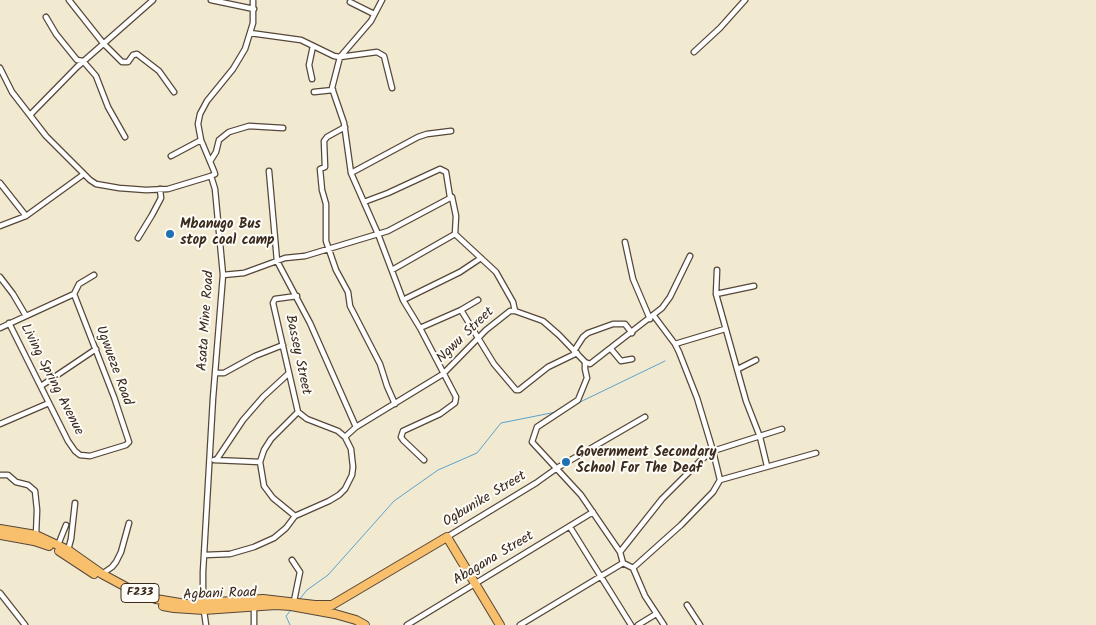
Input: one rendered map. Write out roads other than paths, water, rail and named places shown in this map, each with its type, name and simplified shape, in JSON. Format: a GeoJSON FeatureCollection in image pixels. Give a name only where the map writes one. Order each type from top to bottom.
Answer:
{"type":"FeatureCollection","features":[{"type":"Feature","properties":{"kind":"main road","name":"Agbani Road"},"geometry":{"type":"LineString","coordinates":[[0,529],[36,535],[68,550],[102,574],[128,588],[156,599],[203,607],[263,599],[296,604],[356,620],[365,625]]}},
{"type":"Feature","properties":{"kind":"main road","name":"Agbani Road"},"geometry":{"type":"LineString","coordinates":[[0,535],[34,541],[55,549],[99,578],[140,599],[174,608],[296,604],[324,605],[337,603]]}},
{"type":"Feature","properties":{"kind":"main road"},"geometry":{"type":"LineString","coordinates":[[447,537],[500,625]]}},
{"type":"Feature","properties":{"kind":"main road","name":"Ogbunike Street"},"geometry":{"type":"LineString","coordinates":[[337,603],[447,537]]}},
{"type":"Feature","properties":{"kind":"main road"},"geometry":{"type":"LineString","coordinates":[[335,614],[337,603]]}},
{"type":"Feature","properties":{"kind":"street"},"geometry":{"type":"LineString","coordinates":[[69,0],[103,43],[122,62],[128,62],[132,56],[137,54],[159,71],[174,92]]}},
{"type":"Feature","properties":{"kind":"street"},"geometry":{"type":"LineString","coordinates":[[30,115],[83,61],[153,0]]}},
{"type":"Feature","properties":{"kind":"street"},"geometry":{"type":"LineString","coordinates":[[211,0],[254,9]]}},
{"type":"Feature","properties":{"kind":"street","name":"Asata Mine Road"},"geometry":{"type":"LineString","coordinates":[[206,625],[203,607],[204,555],[223,275],[216,189],[211,176],[215,174],[211,160],[201,140],[198,124],[200,114],[207,100],[237,63],[245,49],[254,9],[252,0]]}},
{"type":"Feature","properties":{"kind":"street"},"geometry":{"type":"LineString","coordinates":[[382,0],[371,21],[340,57],[333,90],[345,127],[351,173],[378,234],[403,300],[456,397],[456,402],[440,414],[403,431],[403,440],[424,460]]}},
{"type":"Feature","properties":{"kind":"street"},"geometry":{"type":"LineString","coordinates":[[694,52],[720,28],[745,0]]}},
{"type":"Feature","properties":{"kind":"street"},"geometry":{"type":"LineString","coordinates":[[350,2],[374,14]]}},
{"type":"Feature","properties":{"kind":"street"},"geometry":{"type":"LineString","coordinates":[[46,17],[77,60],[83,61],[96,76],[108,107],[125,137]]}},
{"type":"Feature","properties":{"kind":"street"},"geometry":{"type":"LineString","coordinates":[[250,33],[301,40],[330,55],[340,57],[377,52],[384,56],[392,88]]}},
{"type":"Feature","properties":{"kind":"street"},"geometry":{"type":"LineString","coordinates":[[312,79],[309,65],[313,46]]}},
{"type":"Feature","properties":{"kind":"street"},"geometry":{"type":"LineString","coordinates":[[0,68],[12,92],[53,144],[96,184],[146,190],[180,186],[211,176]]}},
{"type":"Feature","properties":{"kind":"street"},"geometry":{"type":"LineString","coordinates":[[314,92],[333,90]]}},
{"type":"Feature","properties":{"kind":"street"},"geometry":{"type":"LineString","coordinates":[[211,160],[216,152],[219,140],[229,132],[249,126],[283,128]]}},
{"type":"Feature","properties":{"kind":"street"},"geometry":{"type":"LineString","coordinates":[[345,127],[325,139],[325,167],[320,169],[322,190],[326,204],[325,222],[328,249],[336,270],[348,292],[350,306],[380,364],[395,404]]}},
{"type":"Feature","properties":{"kind":"street"},"geometry":{"type":"LineString","coordinates":[[351,173],[418,137],[451,131]]}},
{"type":"Feature","properties":{"kind":"street"},"geometry":{"type":"LineString","coordinates":[[171,156],[201,140]]}},
{"type":"Feature","properties":{"kind":"street"},"geometry":{"type":"LineString","coordinates":[[364,202],[388,193],[440,168],[446,172],[450,197],[452,198],[456,216],[456,234],[496,272],[515,310]]}},
{"type":"Feature","properties":{"kind":"street"},"geometry":{"type":"LineString","coordinates":[[269,171],[278,261],[297,296],[356,428]]}},
{"type":"Feature","properties":{"kind":"street"},"geometry":{"type":"LineString","coordinates":[[0,226],[26,216],[84,174]]}},
{"type":"Feature","properties":{"kind":"street"},"geometry":{"type":"LineString","coordinates":[[0,183],[26,216]]}},
{"type":"Feature","properties":{"kind":"street"},"geometry":{"type":"LineString","coordinates":[[138,238],[161,198],[160,189]]}},
{"type":"Feature","properties":{"kind":"street"},"geometry":{"type":"LineString","coordinates":[[223,275],[244,272],[278,261],[306,256],[388,231],[450,197]]}},
{"type":"Feature","properties":{"kind":"street"},"geometry":{"type":"LineString","coordinates":[[392,270],[456,234]]}},
{"type":"Feature","properties":{"kind":"street"},"geometry":{"type":"LineString","coordinates":[[625,242],[634,279],[652,317],[675,344],[697,398],[720,480]]}},
{"type":"Feature","properties":{"kind":"street"},"geometry":{"type":"LineString","coordinates":[[664,625],[645,596],[633,568],[623,563],[620,552],[605,528],[581,495],[532,442],[536,427],[578,400],[587,378],[585,362],[590,364],[652,317],[670,297],[690,256]]}},
{"type":"Feature","properties":{"kind":"street"},"geometry":{"type":"LineString","coordinates":[[403,300],[460,272],[481,258]]}},
{"type":"Feature","properties":{"kind":"street"},"geometry":{"type":"LineString","coordinates":[[717,270],[716,294],[746,401],[760,437],[767,466]]}},
{"type":"Feature","properties":{"kind":"street"},"geometry":{"type":"LineString","coordinates":[[0,328],[74,294],[79,284],[94,275]]}},
{"type":"Feature","properties":{"kind":"street"},"geometry":{"type":"LineString","coordinates":[[0,277],[14,294],[26,316]]}},
{"type":"Feature","properties":{"kind":"street"},"geometry":{"type":"LineString","coordinates":[[716,294],[754,286]]}},
{"type":"Feature","properties":{"kind":"street","name":"Ugwueze Road"},"geometry":{"type":"LineString","coordinates":[[74,294],[129,442],[127,445]]}},
{"type":"Feature","properties":{"kind":"street","name":"Bassey Street"},"geometry":{"type":"LineString","coordinates":[[297,296],[275,299],[273,303],[298,412],[307,419],[338,431],[345,437]]}},
{"type":"Feature","properties":{"kind":"street"},"geometry":{"type":"LineString","coordinates":[[420,328],[461,310],[478,300]]}},
{"type":"Feature","properties":{"kind":"street"},"geometry":{"type":"LineString","coordinates":[[461,310],[494,364],[516,390],[519,390],[548,367],[576,352],[583,337],[588,333],[613,324],[625,324],[632,333]]}},
{"type":"Feature","properties":{"kind":"street","name":"Ngwu Street"},"geometry":{"type":"LineString","coordinates":[[345,437],[356,428],[443,374],[500,318],[510,311],[515,310],[549,325],[585,362]]}},
{"type":"Feature","properties":{"kind":"street","name":"Living Spring Avenue"},"geometry":{"type":"LineString","coordinates":[[9,323],[68,441],[80,455],[90,456],[127,445]]}},
{"type":"Feature","properties":{"kind":"street"},"geometry":{"type":"LineString","coordinates":[[675,344],[726,329]]}},
{"type":"Feature","properties":{"kind":"street"},"geometry":{"type":"LineString","coordinates":[[216,373],[224,373],[255,356],[283,344]]}},
{"type":"Feature","properties":{"kind":"street"},"geometry":{"type":"LineString","coordinates":[[40,386],[96,349]]}},
{"type":"Feature","properties":{"kind":"street"},"geometry":{"type":"LineString","coordinates":[[611,349],[621,361],[625,362],[632,359]]}},
{"type":"Feature","properties":{"kind":"street"},"geometry":{"type":"LineString","coordinates":[[738,370],[756,360]]}},
{"type":"Feature","properties":{"kind":"street"},"geometry":{"type":"LineString","coordinates":[[217,460],[254,406],[288,374]]}},
{"type":"Feature","properties":{"kind":"street"},"geometry":{"type":"LineString","coordinates":[[0,424],[49,403]]}},
{"type":"Feature","properties":{"kind":"street"},"geometry":{"type":"LineString","coordinates":[[295,516],[273,498],[264,486],[260,462],[264,450],[271,439],[298,412]]}},
{"type":"Feature","properties":{"kind":"street","name":"Ogbunike Street"},"geometry":{"type":"LineString","coordinates":[[447,537],[536,483],[557,468],[645,417]]}},
{"type":"Feature","properties":{"kind":"street"},"geometry":{"type":"LineString","coordinates":[[620,552],[673,486],[701,460],[713,451],[760,437],[782,428]]}},
{"type":"Feature","properties":{"kind":"street"},"geometry":{"type":"LineString","coordinates":[[204,555],[230,554],[254,547],[278,536],[295,516],[329,501],[344,489],[350,480],[353,467],[351,449],[345,437]]}},
{"type":"Feature","properties":{"kind":"street"},"geometry":{"type":"LineString","coordinates":[[633,568],[681,525],[713,492],[720,480],[816,453]]}},
{"type":"Feature","properties":{"kind":"street"},"geometry":{"type":"LineString","coordinates":[[211,461],[260,462]]}},
{"type":"Feature","properties":{"kind":"street"},"geometry":{"type":"LineString","coordinates":[[0,475],[8,475],[16,482],[28,485],[35,491],[37,510],[36,535]]}},
{"type":"Feature","properties":{"kind":"street"},"geometry":{"type":"LineString","coordinates":[[68,550],[75,503]]}},
{"type":"Feature","properties":{"kind":"street","name":"Abagana Street"},"geometry":{"type":"LineString","coordinates":[[407,625],[592,512]]}},
{"type":"Feature","properties":{"kind":"street"},"geometry":{"type":"LineString","coordinates":[[102,574],[112,567],[122,552],[129,523]]}},
{"type":"Feature","properties":{"kind":"street"},"geometry":{"type":"LineString","coordinates":[[58,545],[66,525]]}},
{"type":"Feature","properties":{"kind":"street"},"geometry":{"type":"LineString","coordinates":[[570,527],[631,625]]}},
{"type":"Feature","properties":{"kind":"street"},"geometry":{"type":"LineString","coordinates":[[292,560],[300,572],[296,604]]}},
{"type":"Feature","properties":{"kind":"street"},"geometry":{"type":"LineString","coordinates":[[520,625],[623,563]]}},
{"type":"Feature","properties":{"kind":"street"},"geometry":{"type":"LineString","coordinates":[[0,593],[26,625]]}},
{"type":"Feature","properties":{"kind":"street"},"geometry":{"type":"LineString","coordinates":[[687,605],[700,625]]}},
{"type":"Feature","properties":{"kind":"street"},"geometry":{"type":"LineString","coordinates":[[254,606],[254,625]]}},
{"type":"Feature","properties":{"kind":"street"},"geometry":{"type":"LineString","coordinates":[[638,625],[656,614]]}},
{"type":"Feature","properties":{"kind":"waterway"},"geometry":{"type":"LineString","coordinates":[[578,403],[665,361]]}},
{"type":"Feature","properties":{"kind":"waterway"},"geometry":{"type":"LineString","coordinates":[[299,600],[307,590],[328,575],[394,501],[438,470],[477,453],[501,423],[556,412]]}},
{"type":"Feature","properties":{"kind":"waterway"},"geometry":{"type":"LineString","coordinates":[[290,625],[286,616],[292,609]]}},
{"type":"Feature","properties":{"kind":"place","name":"Mbanugo Bus stop coal camp"},"geometry":{"type":"Point","coordinates":[170,234]}},
{"type":"Feature","properties":{"kind":"place","name":"Government Secondary School For The Deaf"},"geometry":{"type":"Point","coordinates":[566,462]}}]}
